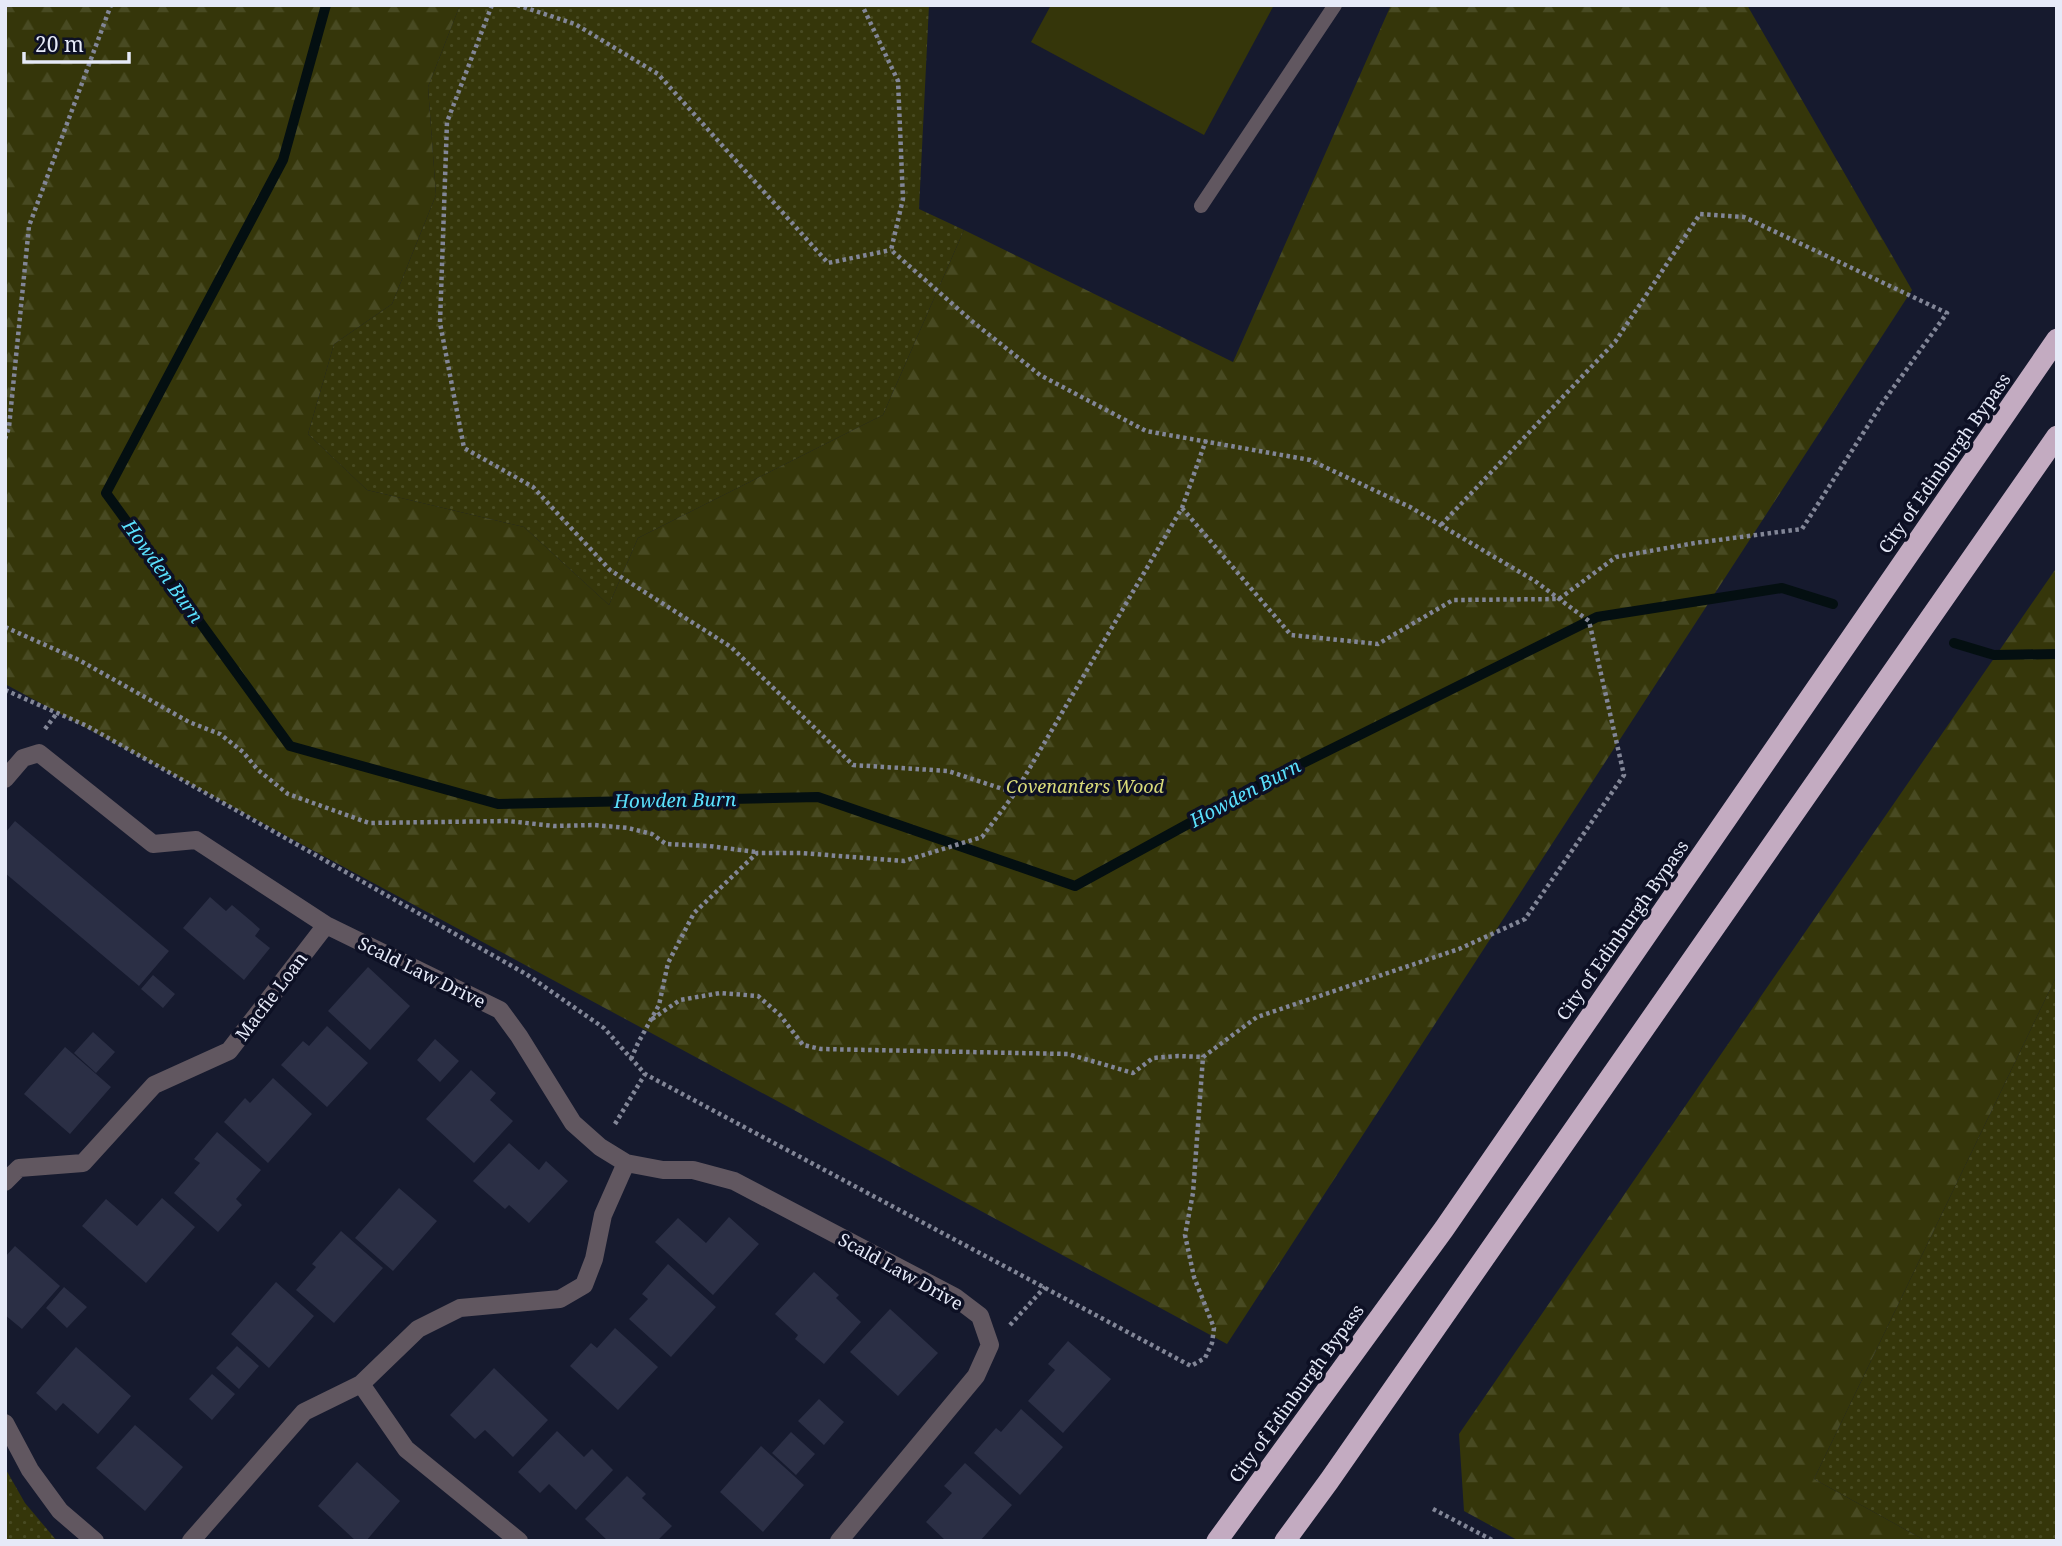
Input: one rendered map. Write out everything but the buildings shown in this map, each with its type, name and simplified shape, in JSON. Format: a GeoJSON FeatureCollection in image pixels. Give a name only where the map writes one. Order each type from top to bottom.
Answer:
{"type":"FeatureCollection","features":[{"type":"Feature","properties":{"kind":"highway","name":"City of Edinburgh Bypass"},"geometry":{"type":"LineString","coordinates":[[1217,1541],[1444,1229],[2057,339]]}},
{"type":"Feature","properties":{"kind":"highway"},"geometry":{"type":"LineString","coordinates":[[1285,1541],[2057,436]]}},
{"type":"Feature","properties":{"kind":"street","name":"Scald Law Drive"},"geometry":{"type":"LineString","coordinates":[[5,779],[23,758],[39,752],[153,844],[197,840],[326,925],[499,1010],[519,1036],[573,1123],[600,1147],[626,1163],[663,1170],[693,1170],[734,1181],[955,1297],[980,1316],[990,1345]]}},
{"type":"Feature","properties":{"kind":"street","name":"Macfie Loan"},"geometry":{"type":"LineString","coordinates":[[5,1182],[19,1168],[83,1163],[154,1085],[229,1051],[326,925]]}},
{"type":"Feature","properties":{"kind":"street"},"geometry":{"type":"LineString","coordinates":[[191,1541],[304,1412],[361,1384],[418,1329],[460,1308],[560,1299],[584,1285],[594,1259],[603,1216],[626,1163]]}},
{"type":"Feature","properties":{"kind":"street"},"geometry":{"type":"LineString","coordinates":[[839,1541],[976,1377],[990,1345]]}},
{"type":"Feature","properties":{"kind":"street"},"geometry":{"type":"LineString","coordinates":[[361,1384],[406,1449],[519,1541]]}},
{"type":"Feature","properties":{"kind":"street"},"geometry":{"type":"LineString","coordinates":[[5,1423],[30,1470],[60,1511],[95,1541]]}},
{"type":"Feature","properties":{"kind":"lane"},"geometry":{"type":"LineString","coordinates":[[1202,206],[1335,5]]}},
{"type":"Feature","properties":{"kind":"path"},"geometry":{"type":"LineString","coordinates":[[5,439],[9,427],[29,226],[111,5]]}},
{"type":"Feature","properties":{"kind":"path"},"geometry":{"type":"LineString","coordinates":[[492,5],[447,121],[440,323],[464,448],[533,487],[611,570],[731,648],[853,765],[948,771],[1015,793]]}},
{"type":"Feature","properties":{"kind":"path"},"geometry":{"type":"LineString","coordinates":[[517,5],[575,24],[658,74],[828,263],[891,250]]}},
{"type":"Feature","properties":{"kind":"path"},"geometry":{"type":"LineString","coordinates":[[862,5],[898,80],[903,200],[891,250]]}},
{"type":"Feature","properties":{"kind":"path"},"geometry":{"type":"LineString","coordinates":[[1182,508],[1291,635],[1378,644],[1453,600],[1559,599],[1616,557],[1802,529],[1883,402],[1947,313],[1744,217],[1700,214],[1615,342],[1441,525]]}},
{"type":"Feature","properties":{"kind":"path"},"geometry":{"type":"LineString","coordinates":[[651,1020],[680,1000],[720,993],[758,996],[780,1015],[803,1045],[821,1049],[1068,1054],[1133,1073],[1153,1058],[1203,1057],[1257,1017],[1459,950],[1525,919],[1625,775],[1589,621],[1535,581],[1410,507],[1310,460],[1146,431],[1040,375],[973,323],[891,250]]}},
{"type":"Feature","properties":{"kind":"path"},"geometry":{"type":"LineString","coordinates":[[5,627],[79,660],[189,722],[220,734],[288,794],[369,823],[508,821],[554,826],[605,826],[653,834],[666,844],[709,846],[757,853],[801,853],[904,861],[982,837],[1015,793],[1182,508],[1206,440]]}},
{"type":"Feature","properties":{"kind":"path"},"geometry":{"type":"LineString","coordinates":[[5,690],[87,726],[526,974],[604,1028],[645,1074],[1191,1366],[1205,1359],[1212,1343],[1214,1328],[1194,1277],[1185,1234],[1193,1193],[1203,1057]]}},
{"type":"Feature","properties":{"kind":"path"},"geometry":{"type":"LineString","coordinates":[[631,1059],[659,1005],[668,963],[694,913],[757,853]]}},
{"type":"Feature","properties":{"kind":"path"},"geometry":{"type":"LineString","coordinates":[[600,1147],[645,1074]]}},
{"type":"Feature","properties":{"kind":"path"},"geometry":{"type":"LineString","coordinates":[[990,1345],[1045,1287]]}},
{"type":"Feature","properties":{"kind":"path"},"geometry":{"type":"LineString","coordinates":[[1433,1509],[1494,1541]]}},
{"type":"Feature","properties":{"kind":"green space","name":"Covenanters Wood"},"geometry":{"type":"Polygon","coordinates":[[[5,5],[460,5],[428,87],[436,195],[392,304],[334,344],[308,434],[367,490],[524,527],[609,605],[638,538],[883,415],[964,230],[1233,362],[1391,5],[1747,5],[1912,290],[1227,1344],[5,684],[5,5]]]}},
{"type":"Feature","properties":{"kind":"green space"},"geometry":{"type":"Polygon","coordinates":[[[460,5],[929,5],[919,209],[964,230],[883,415],[638,538],[609,605],[524,527],[367,490],[308,434],[334,344],[392,304],[436,195],[428,87],[460,5]]]}},
{"type":"Feature","properties":{"kind":"green space"},"geometry":{"type":"Polygon","coordinates":[[[1051,5],[1274,5],[1204,135],[1031,42],[1051,5]]]}},
{"type":"Feature","properties":{"kind":"green space"},"geometry":{"type":"Polygon","coordinates":[[[2057,567],[2057,975],[1814,1479],[1926,1541],[1519,1541],[1464,1511],[1459,1434],[2057,567]]]}},
{"type":"Feature","properties":{"kind":"green space"},"geometry":{"type":"Polygon","coordinates":[[[2057,975],[2057,1541],[1926,1541],[1814,1479],[2057,975]]]}},
{"type":"Feature","properties":{"kind":"green space"},"geometry":{"type":"Polygon","coordinates":[[[5,1468],[25,1503],[57,1541],[5,1541],[5,1468]]]}},
{"type":"Feature","properties":{"kind":"waterway","name":"Howden Burn"},"geometry":{"type":"LineString","coordinates":[[326,5],[283,160],[106,493],[290,746],[498,804],[818,797],[1075,886],[1259,785],[1597,617],[1782,588],[1833,604]]}},
{"type":"Feature","properties":{"kind":"waterway","name":"Howden Burn"},"geometry":{"type":"LineString","coordinates":[[1954,643],[1994,655],[2057,654]]}}]}
